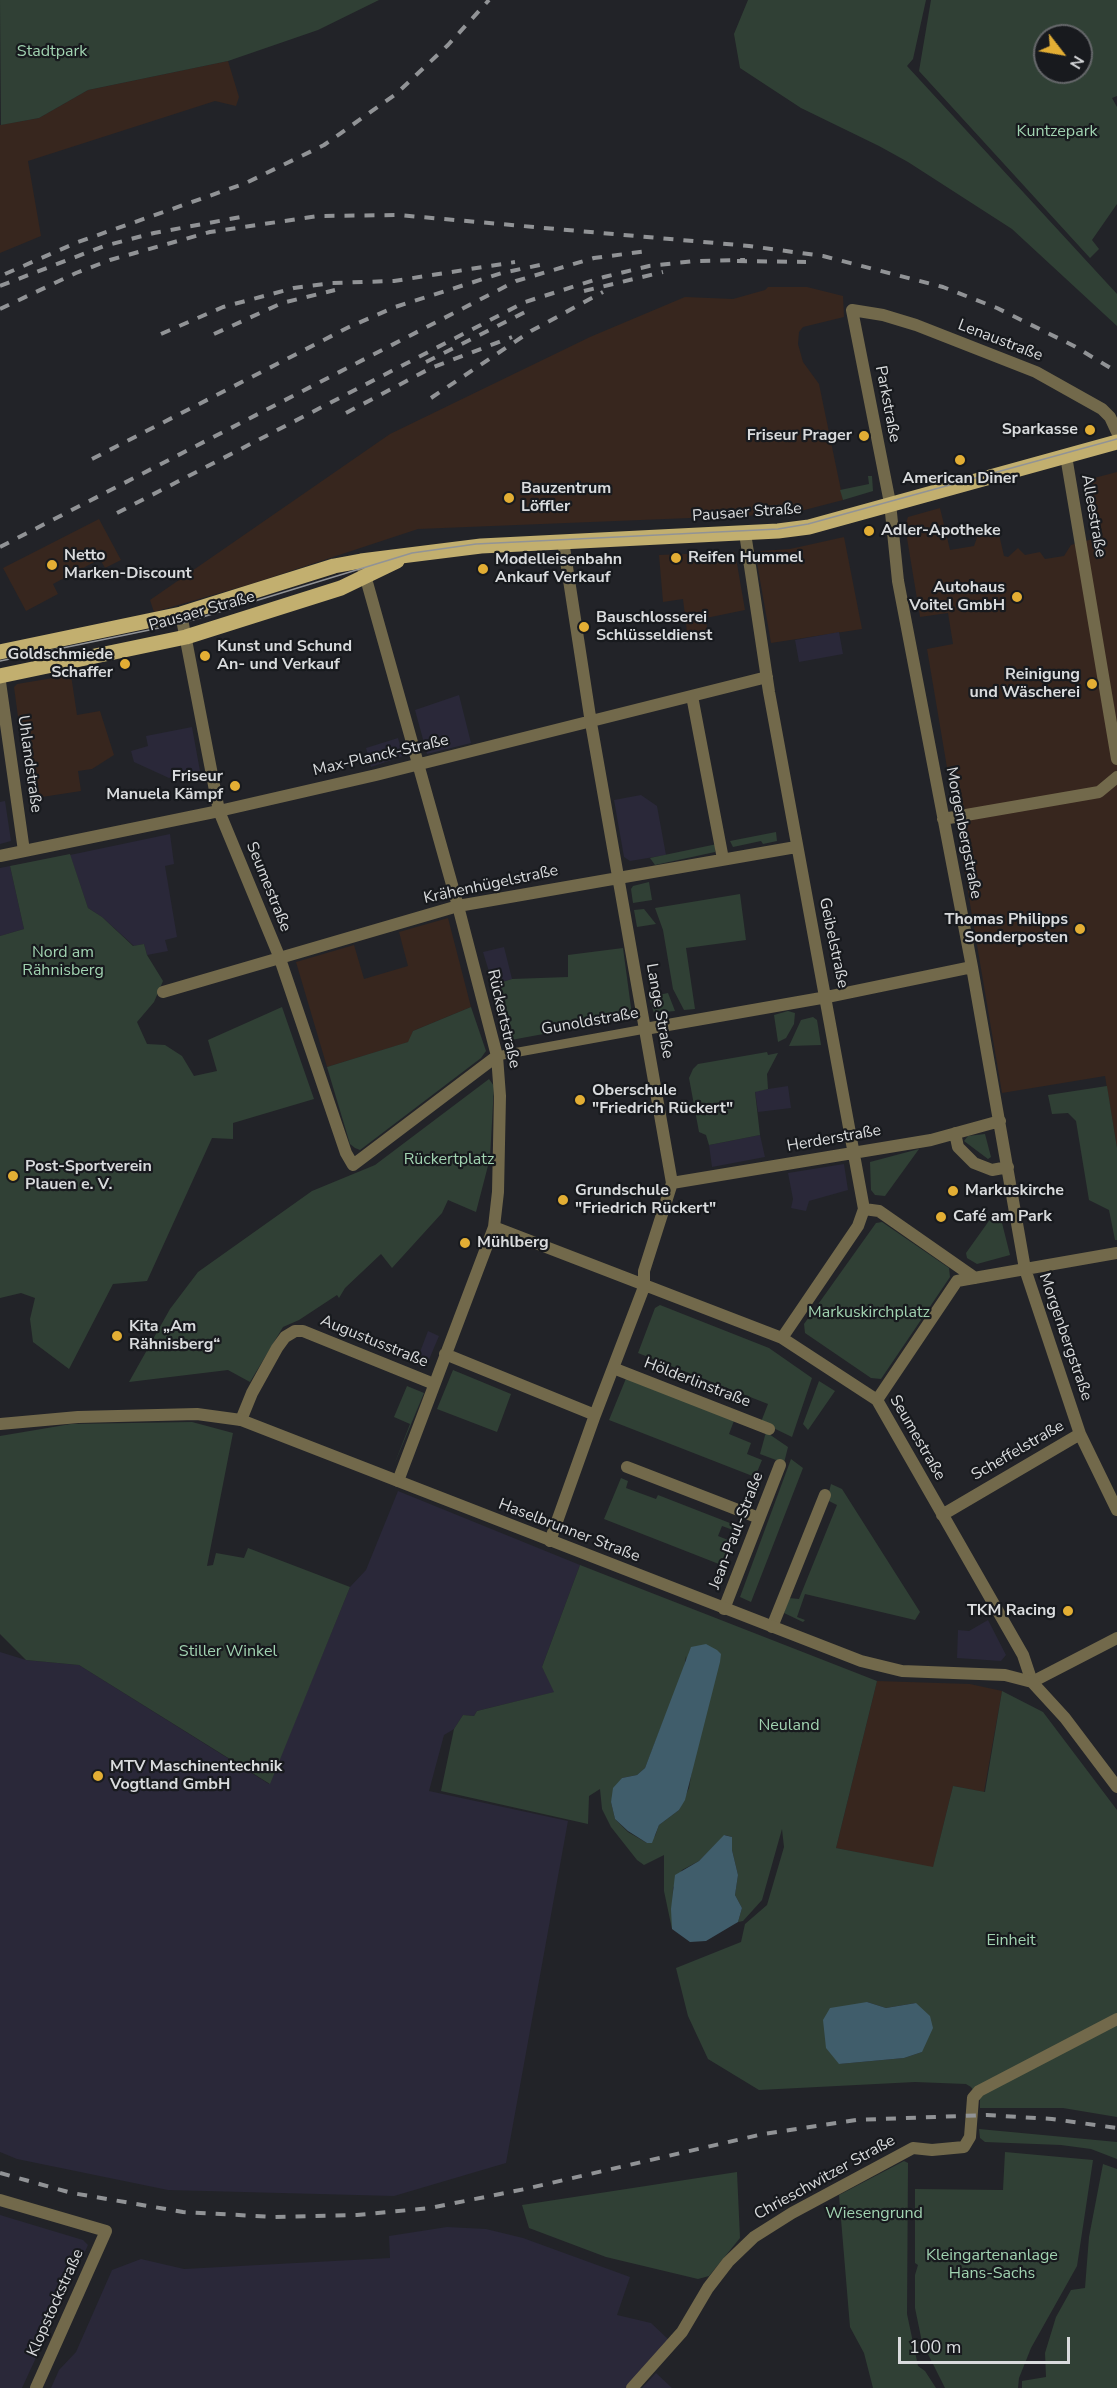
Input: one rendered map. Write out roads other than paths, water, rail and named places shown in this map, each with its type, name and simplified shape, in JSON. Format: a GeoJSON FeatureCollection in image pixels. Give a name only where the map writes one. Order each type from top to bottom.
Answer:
{"type":"FeatureCollection","features":[{"type":"Feature","properties":{"kind":"main road","name":"Pausaer Straße"},"geometry":{"type":"LineString","coordinates":[[0,652],[181,614],[334,566],[361,561],[481,546],[745,533],[809,527],[1117,442]]}},
{"type":"Feature","properties":{"kind":"main road","name":"Pausaer Straße"},"geometry":{"type":"LineString","coordinates":[[0,676],[186,637],[341,588],[405,557]]}},
{"type":"Feature","properties":{"kind":"street","name":"Lenaustraße"},"geometry":{"type":"LineString","coordinates":[[852,310],[883,315],[916,325],[1036,372],[1102,409],[1110,417],[1117,432]]}},
{"type":"Feature","properties":{"kind":"street","name":"Parkstraße"},"geometry":{"type":"LineString","coordinates":[[852,310],[890,505]]}},
{"type":"Feature","properties":{"kind":"street","name":"Alleestraße"},"geometry":{"type":"LineString","coordinates":[[1066,456],[1117,759]]}},
{"type":"Feature","properties":{"kind":"street","name":"Morgenbergstraße"},"geometry":{"type":"LineString","coordinates":[[890,505],[898,581],[972,967],[1025,1269],[1080,1434],[1117,1510]]}},
{"type":"Feature","properties":{"kind":"street","name":"Geibelstraße"},"geometry":{"type":"LineString","coordinates":[[745,533],[766,677],[796,847],[827,997],[864,1209]]}},
{"type":"Feature","properties":{"kind":"street","name":"Lange Straße"},"geometry":{"type":"LineString","coordinates":[[550,1541],[595,1415],[645,1287],[644,1271],[672,1183],[591,723],[563,541]]}},
{"type":"Feature","properties":{"kind":"street","name":"Rückertstraße"},"geometry":{"type":"LineString","coordinates":[[361,561],[458,906],[497,1056],[500,1096],[494,1227],[444,1354],[398,1481]]}},
{"type":"Feature","properties":{"kind":"street","name":"Seumestraße"},"geometry":{"type":"LineString","coordinates":[[181,614],[219,811],[279,956],[352,1165]]}},
{"type":"Feature","properties":{"kind":"street","name":"Max-Planck-Straße"},"geometry":{"type":"LineString","coordinates":[[0,855],[219,811],[418,765],[766,677]]}},
{"type":"Feature","properties":{"kind":"street","name":"Uhlandstraße"},"geometry":{"type":"LineString","coordinates":[[0,682],[24,851]]}},
{"type":"Feature","properties":{"kind":"street"},"geometry":{"type":"LineString","coordinates":[[692,696],[723,860]]}},
{"type":"Feature","properties":{"kind":"street"},"geometry":{"type":"LineString","coordinates":[[943,819],[1099,792],[1117,777]]}},
{"type":"Feature","properties":{"kind":"street","name":"Krähenhügelstraße"},"geometry":{"type":"LineString","coordinates":[[163,992],[279,956],[458,906],[796,847]]}},
{"type":"Feature","properties":{"kind":"street","name":"Gunoldstraße"},"geometry":{"type":"LineString","coordinates":[[352,1165],[497,1056],[827,997],[972,967]]}},
{"type":"Feature","properties":{"kind":"street","name":"Herderstraße"},"geometry":{"type":"LineString","coordinates":[[672,1183],[855,1152],[955,1133],[1000,1121]]}},
{"type":"Feature","properties":{"kind":"street"},"geometry":{"type":"LineString","coordinates":[[955,1133],[958,1147],[974,1163],[992,1170],[1008,1167]]}},
{"type":"Feature","properties":{"kind":"street"},"geometry":{"type":"LineString","coordinates":[[782,1338],[862,1219],[864,1209],[879,1211],[975,1278]]}},
{"type":"Feature","properties":{"kind":"street","name":"Seumestraße"},"geometry":{"type":"LineString","coordinates":[[494,1227],[782,1338],[877,1400],[1023,1655],[1032,1682],[1065,1718],[1117,1786]]}},
{"type":"Feature","properties":{"kind":"street"},"geometry":{"type":"LineString","coordinates":[[877,1400],[957,1281],[1117,1253]]}},
{"type":"Feature","properties":{"kind":"street","name":"Augustusstraße"},"geometry":{"type":"LineString","coordinates":[[241,1420],[252,1393],[285,1337],[295,1331],[303,1332],[434,1384]]}},
{"type":"Feature","properties":{"kind":"street"},"geometry":{"type":"LineString","coordinates":[[444,1354],[595,1415]]}},
{"type":"Feature","properties":{"kind":"street","name":"Hölderlinstraße"},"geometry":{"type":"LineString","coordinates":[[613,1368],[769,1429]]}},
{"type":"Feature","properties":{"kind":"street","name":"Haselbrunner Straße"},"geometry":{"type":"LineString","coordinates":[[0,1424],[78,1417],[197,1414],[241,1420],[861,1661],[902,1671],[1005,1675],[1032,1682]]}},
{"type":"Feature","properties":{"kind":"street","name":"Scheffelstraße"},"geometry":{"type":"LineString","coordinates":[[942,1515],[1080,1434]]}},
{"type":"Feature","properties":{"kind":"street","name":"Jean-Paul-Straße"},"geometry":{"type":"LineString","coordinates":[[724,1609],[780,1465]]}},
{"type":"Feature","properties":{"kind":"street"},"geometry":{"type":"LineString","coordinates":[[627,1467],[759,1518]]}},
{"type":"Feature","properties":{"kind":"street"},"geometry":{"type":"LineString","coordinates":[[772,1627],[825,1495]]}},
{"type":"Feature","properties":{"kind":"street"},"geometry":{"type":"LineString","coordinates":[[1032,1682],[1117,1638]]}},
{"type":"Feature","properties":{"kind":"street","name":"Chrieschwitzer Straße"},"geometry":{"type":"LineString","coordinates":[[632,2388],[682,2332],[708,2288],[728,2262],[754,2237],[792,2213],[913,2148],[932,2150],[963,2147],[970,2137],[973,2098],[980,2091],[1117,2019]]}},
{"type":"Feature","properties":{"kind":"street","name":"Klopstockstraße"},"geometry":{"type":"LineString","coordinates":[[0,2200],[106,2232],[36,2388]]}},
{"type":"Feature","properties":{"kind":"water"},"geometry":{"type":"Polygon","coordinates":[[[706,1644],[721,1654],[720,1662],[685,1800],[679,1810],[659,1825],[652,1843],[647,1843],[615,1819],[611,1802],[613,1788],[622,1778],[637,1775],[645,1768],[691,1647],[706,1644]]]}},
{"type":"Feature","properties":{"kind":"water"},"geometry":{"type":"Polygon","coordinates":[[[724,1835],[732,1837],[732,1850],[738,1875],[735,1895],[742,1908],[738,1922],[706,1941],[690,1942],[672,1929],[671,1909],[675,1875],[699,1861],[724,1835]]]}},
{"type":"Feature","properties":{"kind":"water"},"geometry":{"type":"Polygon","coordinates":[[[867,2002],[886,2008],[916,2003],[930,2016],[933,2028],[922,2052],[904,2058],[839,2064],[826,2048],[823,2020],[830,2008],[867,2002]]]}},
{"type":"Feature","properties":{"kind":"tram line"},"geometry":{"type":"LineString","coordinates":[[0,661],[183,623],[412,553],[476,544],[778,529],[808,524],[1117,439]]}},
{"type":"Feature","properties":{"kind":"railway"},"geometry":{"type":"LineString","coordinates":[[5,274],[78,242],[246,183],[324,145],[396,94],[448,45],[489,0]]}},
{"type":"Feature","properties":{"kind":"railway"},"geometry":{"type":"LineString","coordinates":[[0,309],[76,273],[110,260],[210,232],[318,216],[398,215],[749,246],[823,256],[943,287],[997,308],[1074,346],[1117,372]]}},
{"type":"Feature","properties":{"kind":"railway"},"geometry":{"type":"LineString","coordinates":[[0,286],[104,246],[154,233],[246,216]]}},
{"type":"Feature","properties":{"kind":"railway"},"geometry":{"type":"LineString","coordinates":[[0,547],[516,281],[594,258],[648,251]]}},
{"type":"Feature","properties":{"kind":"railway"},"geometry":{"type":"LineString","coordinates":[[117,513],[525,302],[604,277],[649,266],[695,261],[745,260]]}},
{"type":"Feature","properties":{"kind":"railway"},"geometry":{"type":"LineString","coordinates":[[737,261],[806,262]]}},
{"type":"Feature","properties":{"kind":"railway"},"geometry":{"type":"LineString","coordinates":[[161,334],[223,307],[294,288],[332,283],[394,281],[515,262]]}},
{"type":"Feature","properties":{"kind":"railway"},"geometry":{"type":"LineString","coordinates":[[92,459],[349,327],[395,307],[502,273],[540,265]]}},
{"type":"Feature","properties":{"kind":"railway"},"geometry":{"type":"LineString","coordinates":[[584,291],[663,272]]}},
{"type":"Feature","properties":{"kind":"railway"},"geometry":{"type":"LineString","coordinates":[[214,334],[282,303],[335,290]]}},
{"type":"Feature","properties":{"kind":"railway"},"geometry":{"type":"LineString","coordinates":[[431,398],[531,331],[603,292]]}},
{"type":"Feature","properties":{"kind":"railway"},"geometry":{"type":"LineString","coordinates":[[426,362],[527,311]]}},
{"type":"Feature","properties":{"kind":"railway"},"geometry":{"type":"LineString","coordinates":[[346,413],[431,368],[512,337]]}},
{"type":"Feature","properties":{"kind":"railway"},"geometry":{"type":"LineString","coordinates":[[0,2173],[72,2193],[183,2212],[275,2217],[357,2215],[430,2208],[525,2189],[763,2134],[856,2120],[987,2115],[1052,2119],[1117,2128]]}},
{"type":"Feature","properties":{"kind":"place","name":"Sparkasse"},"geometry":{"type":"Point","coordinates":[1090,430]}},
{"type":"Feature","properties":{"kind":"place","name":"Friseur Prager"},"geometry":{"type":"Point","coordinates":[864,436]}},
{"type":"Feature","properties":{"kind":"place","name":"American Diner"},"geometry":{"type":"Point","coordinates":[960,460]}},
{"type":"Feature","properties":{"kind":"place","name":"Bauzentrum Löffler"},"geometry":{"type":"Point","coordinates":[509,498]}},
{"type":"Feature","properties":{"kind":"place","name":"Adler-Apotheke"},"geometry":{"type":"Point","coordinates":[869,531]}},
{"type":"Feature","properties":{"kind":"place","name":"Reifen Hummel"},"geometry":{"type":"Point","coordinates":[676,558]}},
{"type":"Feature","properties":{"kind":"place","name":"Netto Marken-Discount"},"geometry":{"type":"Point","coordinates":[52,565]}},
{"type":"Feature","properties":{"kind":"place","name":"Modelleisenbahn Ankauf Verkauf"},"geometry":{"type":"Point","coordinates":[483,569]}},
{"type":"Feature","properties":{"kind":"place","name":"Autohaus Voitel GmbH"},"geometry":{"type":"Point","coordinates":[1017,597]}},
{"type":"Feature","properties":{"kind":"place","name":"Bauschlosserei Schlüsseldienst"},"geometry":{"type":"Point","coordinates":[584,627]}},
{"type":"Feature","properties":{"kind":"place","name":"Kunst und Schund An- und Verkauf"},"geometry":{"type":"Point","coordinates":[205,656]}},
{"type":"Feature","properties":{"kind":"place","name":"Goldschmiede Schaffer"},"geometry":{"type":"Point","coordinates":[125,664]}},
{"type":"Feature","properties":{"kind":"place","name":"Reinigung und Wäscherei"},"geometry":{"type":"Point","coordinates":[1092,684]}},
{"type":"Feature","properties":{"kind":"place","name":"Friseur Manuela Kämpf"},"geometry":{"type":"Point","coordinates":[235,786]}},
{"type":"Feature","properties":{"kind":"place","name":"Thomas Philipps Sonderposten"},"geometry":{"type":"Point","coordinates":[1080,929]}},
{"type":"Feature","properties":{"kind":"place","name":"Oberschule \"Friedrich Rückert\""},"geometry":{"type":"Point","coordinates":[580,1100]}},
{"type":"Feature","properties":{"kind":"place","name":"Post-Sportverein Plauen e. V."},"geometry":{"type":"Point","coordinates":[13,1176]}},
{"type":"Feature","properties":{"kind":"place","name":"Markuskirche"},"geometry":{"type":"Point","coordinates":[953,1191]}},
{"type":"Feature","properties":{"kind":"place","name":"Grundschule \"Friedrich Rückert\""},"geometry":{"type":"Point","coordinates":[563,1200]}},
{"type":"Feature","properties":{"kind":"place","name":"Café am Park"},"geometry":{"type":"Point","coordinates":[941,1217]}},
{"type":"Feature","properties":{"kind":"place","name":"Mühlberg"},"geometry":{"type":"Point","coordinates":[465,1243]}},
{"type":"Feature","properties":{"kind":"place","name":"Kita „Am Rähnisberg“"},"geometry":{"type":"Point","coordinates":[117,1336]}},
{"type":"Feature","properties":{"kind":"place","name":"TKM Racing"},"geometry":{"type":"Point","coordinates":[1068,1611]}},
{"type":"Feature","properties":{"kind":"place","name":"MTV Maschinentechnik Vogtland GmbH"},"geometry":{"type":"Point","coordinates":[98,1776]}},
{"type":"Feature","properties":{"kind":"park label","name":"Stadtpark"},"geometry":{"type":"Point","coordinates":[52,52]}},
{"type":"Feature","properties":{"kind":"park label","name":"Kuntzepark"},"geometry":{"type":"Point","coordinates":[1057,132]}},
{"type":"Feature","properties":{"kind":"park label","name":"Nord am Rähnisberg"},"geometry":{"type":"Point","coordinates":[63,962]}},
{"type":"Feature","properties":{"kind":"park label","name":"Rückertplatz"},"geometry":{"type":"Point","coordinates":[449,1160]}},
{"type":"Feature","properties":{"kind":"park label","name":"Markuskirchplatz"},"geometry":{"type":"Point","coordinates":[869,1313]}},
{"type":"Feature","properties":{"kind":"park label","name":"Stiller Winkel"},"geometry":{"type":"Point","coordinates":[228,1652]}},
{"type":"Feature","properties":{"kind":"park label","name":"Neuland"},"geometry":{"type":"Point","coordinates":[789,1726]}},
{"type":"Feature","properties":{"kind":"park label","name":"Einheit"},"geometry":{"type":"Point","coordinates":[1011,1941]}},
{"type":"Feature","properties":{"kind":"park label","name":"Wiesengrund"},"geometry":{"type":"Point","coordinates":[874,2214]}},
{"type":"Feature","properties":{"kind":"park label","name":"Kleingartenanlage Hans-Sachs"},"geometry":{"type":"Point","coordinates":[992,2265]}}]}
